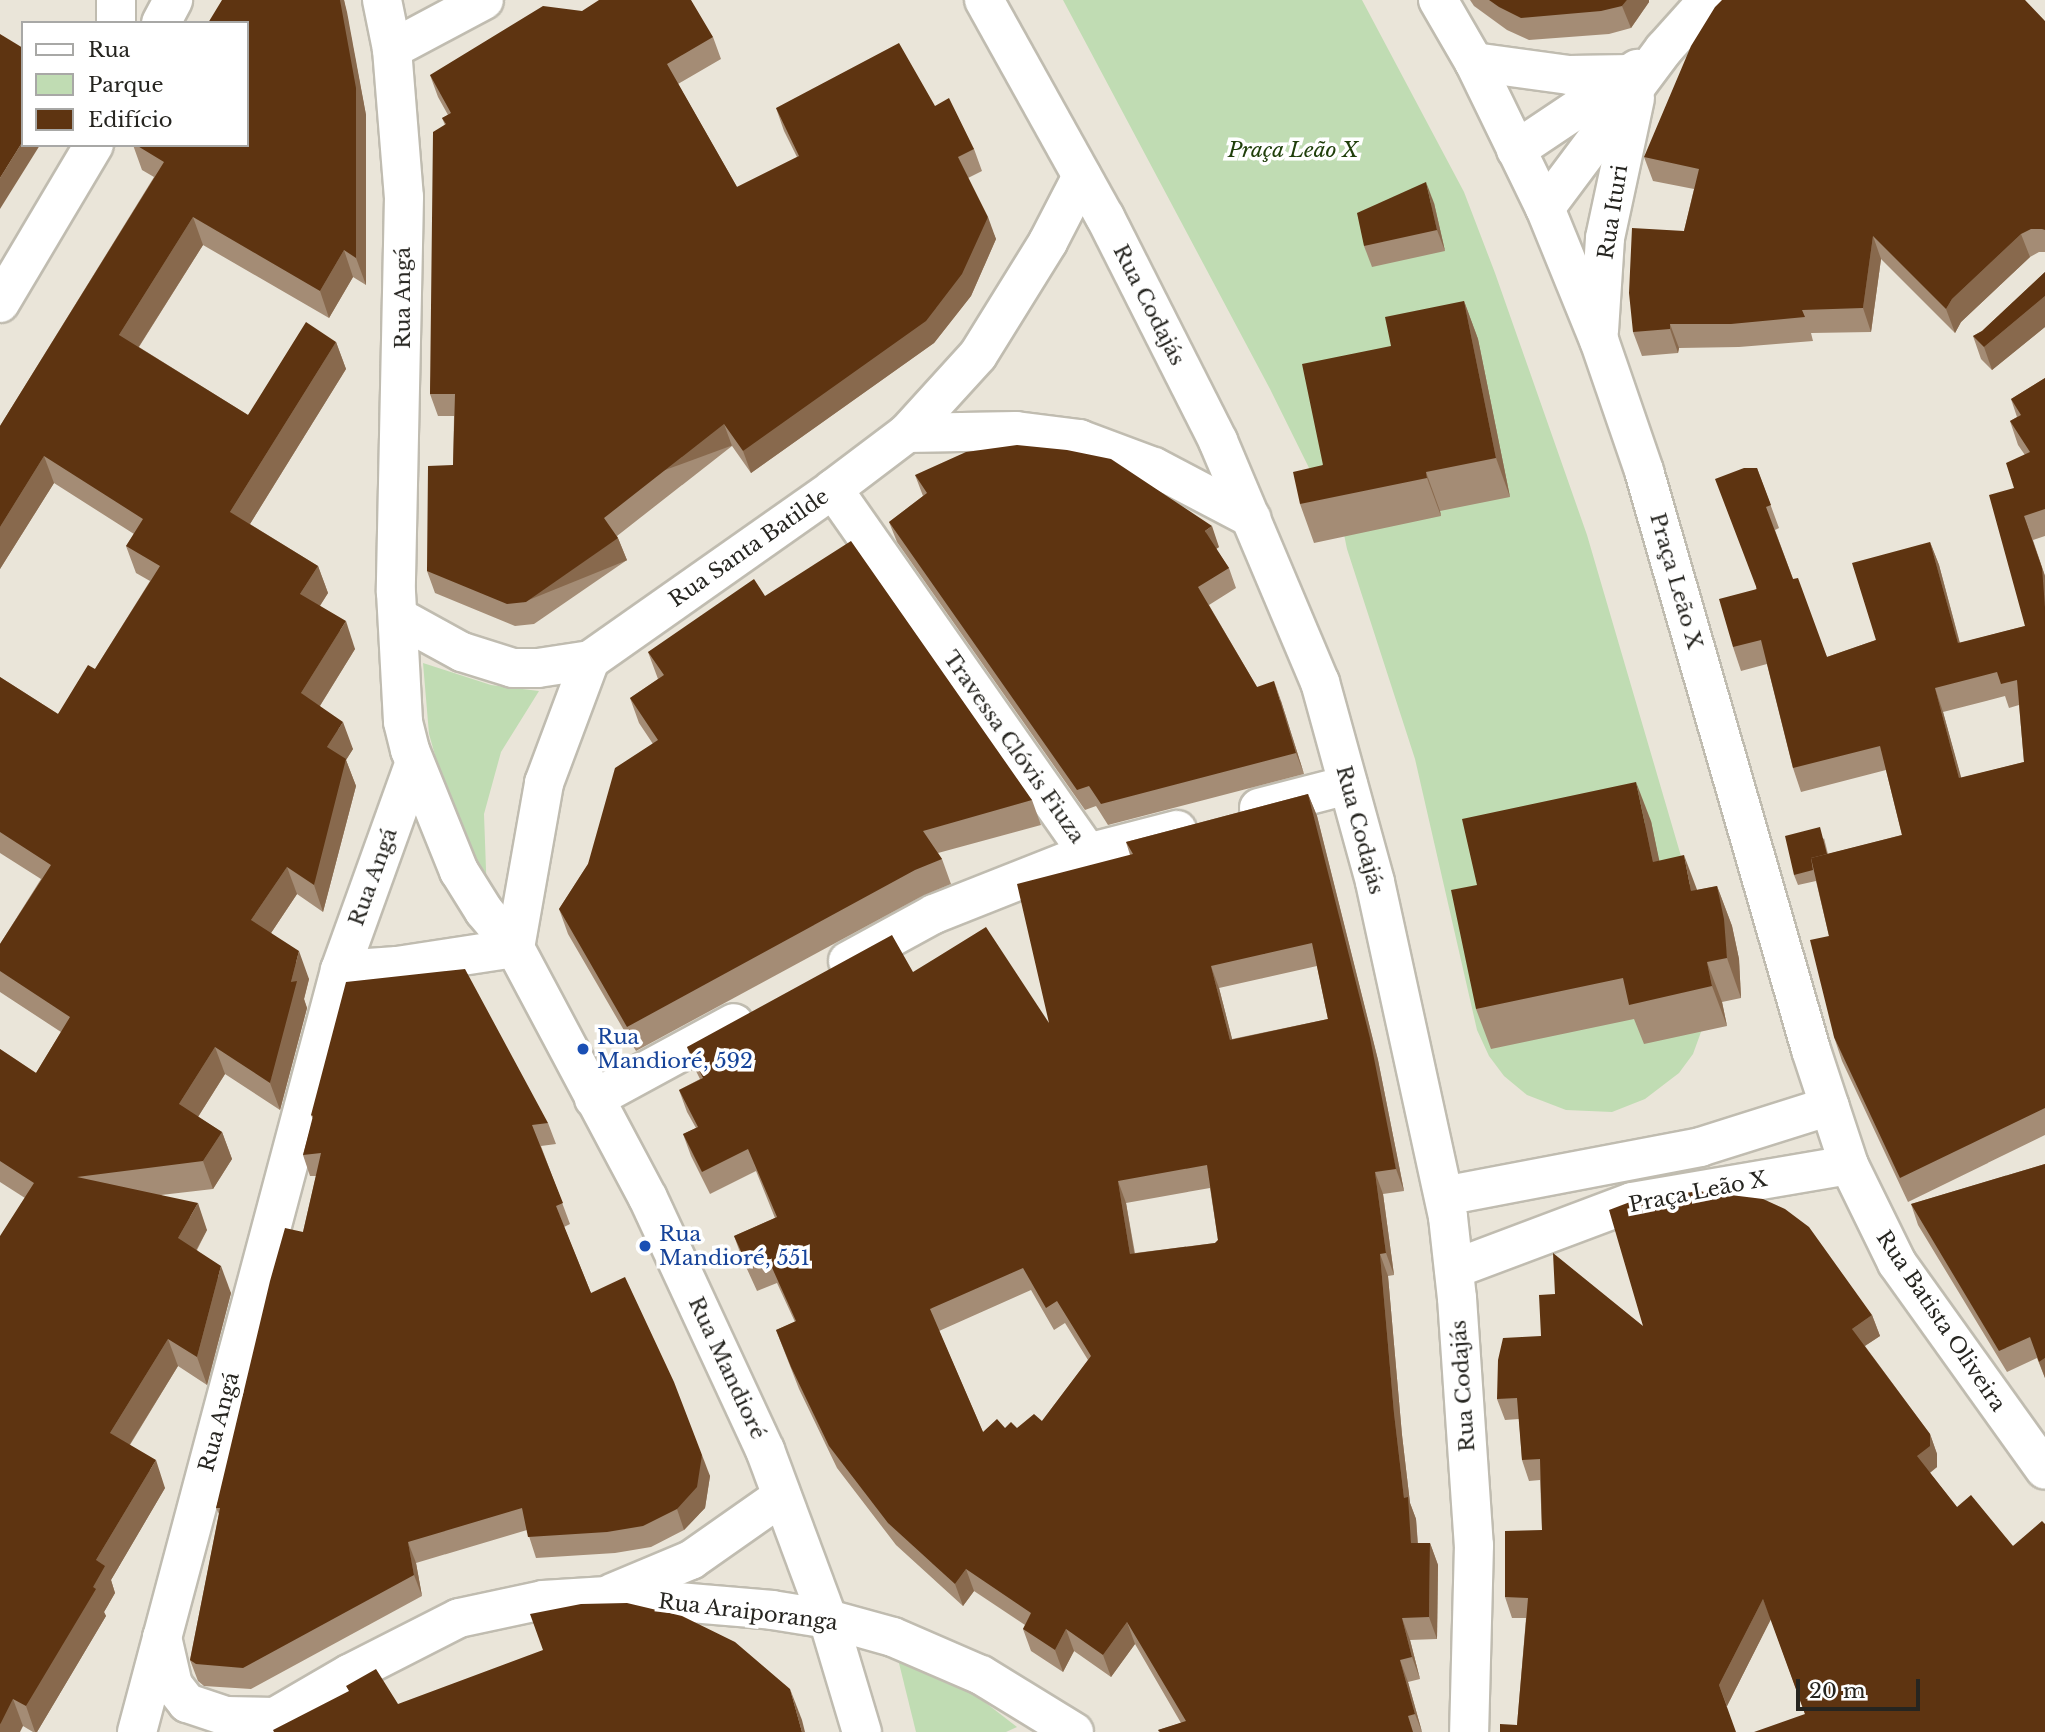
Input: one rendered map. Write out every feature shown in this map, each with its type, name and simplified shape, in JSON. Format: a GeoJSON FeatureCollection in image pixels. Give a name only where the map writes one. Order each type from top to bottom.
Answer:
{"type":"FeatureCollection","features":[{"type":"Feature","properties":{"kind":"street"},"geometry":{"type":"LineString","coordinates":[[116,0],[116,21]]}},
{"type":"Feature","properties":{"kind":"street"},"geometry":{"type":"LineString","coordinates":[[162,21],[173,0]]}},
{"type":"Feature","properties":{"kind":"street","name":"Rua Angá"},"geometry":{"type":"LineString","coordinates":[[137,1732],[340,970],[414,764],[403,722],[396,592],[404,197],[392,49],[382,0]]}},
{"type":"Feature","properties":{"kind":"street"},"geometry":{"type":"LineString","coordinates":[[392,49],[484,0]]}},
{"type":"Feature","properties":{"kind":"street","name":"Rua Codajás"},"geometry":{"type":"LineString","coordinates":[[984,0],[1082,176],[1212,429],[1320,682],[1375,882],[1444,1196],[1454,1269],[1474,1545],[1469,1732]]}},
{"type":"Feature","properties":{"kind":"street","name":"Praça Leão X"},"geometry":{"type":"LineString","coordinates":[[1438,0],[1474,62],[1545,208],[1599,340],[1644,471],[1807,1037],[1849,1165],[1632,1202],[1454,1269]]}},
{"type":"Feature","properties":{"kind":"street","name":"Rua Ituri"},"geometry":{"type":"LineString","coordinates":[[1545,208],[1635,79],[1708,0]]}},
{"type":"Feature","properties":{"kind":"street"},"geometry":{"type":"LineString","coordinates":[[1474,62],[1569,75],[1635,79]]}},
{"type":"Feature","properties":{"kind":"street","name":"Rua Ituri"},"geometry":{"type":"LineString","coordinates":[[1516,150],[1635,79]]}},
{"type":"Feature","properties":{"kind":"street","name":"Rua Ituri"},"geometry":{"type":"LineString","coordinates":[[1599,340],[1605,238],[1635,79]]}},
{"type":"Feature","properties":{"kind":"street"},"geometry":{"type":"LineString","coordinates":[[0,303],[93,147]]}},
{"type":"Feature","properties":{"kind":"street","name":"Rua Santa Batilde"},"geometry":{"type":"LineString","coordinates":[[590,660],[833,489],[907,433],[978,355],[1048,242],[1082,176]]}},
{"type":"Feature","properties":{"kind":"street"},"geometry":{"type":"LineString","coordinates":[[907,433],[1016,431],[1079,439],[1154,467],[1251,518]]}},
{"type":"Feature","properties":{"kind":"street","name":"Travessa Clóvis Fiuza"},"geometry":{"type":"LineString","coordinates":[[833,489],[1088,853],[1348,785]]}},
{"type":"Feature","properties":{"kind":"street"},"geometry":{"type":"LineString","coordinates":[[340,970],[397,966],[515,948],[544,783],[590,660],[538,668],[513,668],[462,652],[398,617]]}},
{"type":"Feature","properties":{"kind":"street","name":"Rua Mandioré"},"geometry":{"type":"LineString","coordinates":[[414,764],[459,871],[484,911],[515,948],[648,1198],[765,1450],[828,1619],[862,1732]]}},
{"type":"Feature","properties":{"kind":"street"},"geometry":{"type":"LineString","coordinates":[[813,980],[934,914],[1088,853]]}},
{"type":"Feature","properties":{"kind":"street"},"geometry":{"type":"LineString","coordinates":[[594,1099],[764,1007]]}},
{"type":"Feature","properties":{"kind":"street","name":"Praça Leão X"},"geometry":{"type":"LineString","coordinates":[[1444,1196],[1700,1147],[1830,1106]]}},
{"type":"Feature","properties":{"kind":"street","name":"Rua Batista Oliveira"},"geometry":{"type":"LineString","coordinates":[[1849,1165],[1897,1263],[2045,1470]]}},
{"type":"Feature","properties":{"kind":"street","name":"Rua Araiporanga"},"geometry":{"type":"LineString","coordinates":[[607,1596],[691,1559],[782,1496]]}},
{"type":"Feature","properties":{"kind":"street","name":"Rua Araiporanga"},"geometry":{"type":"LineString","coordinates":[[161,1635],[173,1685],[187,1703],[226,1716],[265,1724],[349,1674],[459,1618],[542,1600],[607,1596],[828,1619],[893,1637],[981,1675],[1074,1732]]}},
{"type":"Feature","properties":{"kind":"green space","name":"Praça Leão X"},"geometry":{"type":"Polygon","coordinates":[[[1063,0],[1362,0],[1464,192],[1587,535],[1695,904],[1705,1021],[1693,1054],[1679,1073],[1645,1099],[1612,1112],[1566,1110],[1527,1095],[1504,1076],[1489,1056],[1477,1030],[1415,759],[1347,549],[1331,471],[1313,476],[1270,389],[1063,0]]]}},
{"type":"Feature","properties":{"kind":"green space"},"geometry":{"type":"Polygon","coordinates":[[[423,663],[491,685],[539,691],[501,752],[484,814],[487,897],[453,819],[429,734],[423,663]]]}},
{"type":"Feature","properties":{"kind":"green space"},"geometry":{"type":"Polygon","coordinates":[[[897,1655],[960,1683],[1017,1727],[1006,1732],[916,1732],[897,1655]]]}},
{"type":"Feature","properties":{"kind":"building"},"geometry":{"type":"Polygon","coordinates":[[[222,0],[340,0],[356,88],[356,258],[344,250],[320,291],[193,217],[119,335],[248,415],[306,322],[336,342],[230,512],[318,566],[300,594],[346,621],[301,693],[343,722],[327,747],[346,759],[314,885],[287,867],[251,920],[299,951],[291,982],[297,981],[270,1083],[215,1047],[179,1104],[222,1132],[203,1161],[77,1177],[198,1203],[178,1238],[221,1266],[197,1357],[168,1339],[110,1433],[156,1460],[96,1560],[105,1566],[93,1587],[96,1589],[26,1706],[13,1699],[0,1725],[0,1236],[34,1183],[0,1161],[0,1049],[36,1073],[70,1017],[0,971],[0,944],[51,865],[0,832],[0,677],[58,714],[88,665],[95,669],[160,566],[126,546],[143,519],[44,456],[0,527],[0,426],[164,162],[139,147],[248,147],[248,21],[209,21],[222,0]]]}},
{"type":"Feature","properties":{"kind":"building"},"geometry":{"type":"Polygon","coordinates":[[[599,0],[691,0],[713,37],[667,64],[737,187],[799,156],[776,108],[899,43],[935,106],[949,98],[974,149],[958,157],[988,217],[962,274],[926,321],[743,451],[724,424],[604,518],[618,538],[526,602],[507,604],[427,571],[428,466],[453,465],[455,394],[430,394],[433,132],[446,124],[442,118],[451,113],[430,75],[543,6],[582,11],[599,0]]]}},
{"type":"Feature","properties":{"kind":"building"},"geometry":{"type":"Polygon","coordinates":[[[1489,0],[1627,0],[1622,6],[1601,11],[1521,18],[1489,0]]]}},
{"type":"Feature","properties":{"kind":"building"},"geometry":{"type":"Polygon","coordinates":[[[1722,0],[2025,0],[2045,21],[2045,230],[2031,229],[2021,234],[1952,299],[1946,309],[1873,236],[1863,308],[1802,310],[1805,317],[1731,324],[1670,324],[1670,329],[1633,332],[1629,293],[1632,228],[1684,231],[1699,169],[1644,157],[1691,46],[1722,0]]]}},
{"type":"Feature","properties":{"kind":"building"},"geometry":{"type":"Polygon","coordinates":[[[0,34],[21,47],[21,144],[0,178],[0,34]]]}},
{"type":"Feature","properties":{"kind":"building"},"geometry":{"type":"Polygon","coordinates":[[[1426,182],[1437,230],[1364,246],[1357,213],[1426,182]]]}},
{"type":"Feature","properties":{"kind":"building"},"geometry":{"type":"Polygon","coordinates":[[[2045,272],[2045,296],[1984,347],[1973,336],[1982,331],[2045,272]]]}},
{"type":"Feature","properties":{"kind":"building"},"geometry":{"type":"Polygon","coordinates":[[[1464,301],[1496,458],[1426,472],[1427,478],[1300,504],[1293,472],[1323,465],[1302,364],[1391,346],[1385,317],[1464,301]]]}},
{"type":"Feature","properties":{"kind":"building"},"geometry":{"type":"Polygon","coordinates":[[[2045,378],[2045,509],[2024,516],[2042,568],[2045,607],[2045,1108],[1900,1178],[1834,1037],[1810,940],[1829,936],[1811,858],[1902,835],[1880,746],[1793,768],[1761,640],[1733,647],[1719,599],[1757,589],[1715,479],[1744,468],[1757,468],[1771,505],[1766,507],[1793,579],[1798,578],[1827,657],[1876,640],[1852,563],[1930,542],[1958,643],[2025,626],[1989,495],[2014,488],[2006,463],[2030,452],[2010,421],[2021,415],[2011,399],[2045,378]],[[1997,672],[1935,688],[1959,778],[2024,762],[2017,680],[2001,684],[1997,672]]]}},
{"type":"Feature","properties":{"kind":"building"},"geometry":{"type":"Polygon","coordinates":[[[1017,445],[1067,450],[1111,459],[1212,526],[1205,531],[1229,568],[1198,587],[1257,687],[1274,681],[1296,753],[1101,804],[1089,786],[1077,790],[889,522],[927,493],[915,475],[966,452],[1017,445]]]}},
{"type":"Feature","properties":{"kind":"building"},"geometry":{"type":"Polygon","coordinates":[[[851,541],[1032,800],[923,831],[942,859],[915,870],[627,1027],[559,909],[588,864],[615,768],[658,740],[630,698],[664,675],[648,652],[754,579],[765,596],[851,541]]]}},
{"type":"Feature","properties":{"kind":"building"},"geometry":{"type":"Polygon","coordinates":[[[1636,782],[1653,862],[1684,855],[1691,891],[1717,886],[1724,919],[1727,958],[1707,962],[1712,986],[1629,1005],[1623,978],[1476,1009],[1451,890],[1477,885],[1462,819],[1636,782]]]}},
{"type":"Feature","properties":{"kind":"building"},"geometry":{"type":"Polygon","coordinates":[[[1308,794],[1370,1038],[1396,1169],[1375,1172],[1386,1253],[1380,1254],[1394,1413],[1404,1498],[1408,1497],[1411,1543],[1430,1543],[1429,1617],[1402,1618],[1412,1657],[1400,1660],[1415,1714],[1408,1716],[1413,1732],[1160,1732],[1158,1730],[1186,1721],[1127,1622],[1103,1655],[1066,1629],[1055,1650],[1023,1629],[1031,1613],[966,1569],[955,1584],[888,1523],[829,1446],[791,1367],[776,1330],[796,1321],[769,1261],[749,1269],[734,1236],[777,1217],[748,1149],[702,1172],[683,1134],[698,1127],[679,1090],[703,1078],[687,1047],[892,935],[913,972],[986,927],[1049,1023],[1017,884],[1133,854],[1126,842],[1308,794]],[[1312,943],[1211,966],[1230,1040],[1328,1019],[1312,943]],[[1207,1165],[1118,1181],[1130,1254],[1215,1243],[1218,1240],[1207,1165]],[[1023,1268],[930,1309],[983,1432],[997,1419],[1005,1428],[1011,1422],[1017,1428],[1034,1414],[1042,1421],[1091,1356],[1057,1301],[1046,1308],[1023,1268]]]}},
{"type":"Feature","properties":{"kind":"building"},"geometry":{"type":"Polygon","coordinates":[[[1820,827],[1827,854],[1811,858],[1813,870],[1794,875],[1785,836],[1820,827]]]}},
{"type":"Feature","properties":{"kind":"building"},"geometry":{"type":"Polygon","coordinates":[[[465,969],[548,1123],[532,1125],[563,1203],[556,1206],[591,1293],[625,1277],[674,1382],[702,1455],[697,1487],[677,1509],[643,1526],[607,1532],[528,1537],[522,1508],[408,1542],[414,1575],[243,1668],[196,1664],[190,1660],[220,1508],[216,1508],[285,1228],[303,1232],[321,1153],[303,1155],[346,982],[465,969]]]}},
{"type":"Feature","properties":{"kind":"building"},"geometry":{"type":"Polygon","coordinates":[[[2045,1164],[2045,1358],[2039,1362],[2030,1337],[1999,1351],[1911,1204],[2045,1164]]]}},
{"type":"Feature","properties":{"kind":"building"},"geometry":{"type":"Polygon","coordinates":[[[1698,1191],[1763,1199],[1785,1209],[1809,1227],[1872,1315],[1852,1329],[1930,1434],[1930,1446],[1917,1456],[1957,1507],[1971,1495],[2013,1546],[2042,1521],[2045,1524],[2045,1732],[1754,1732],[1805,1714],[1763,1599],[1719,1685],[1736,1732],[1500,1732],[1500,1724],[1517,1725],[1528,1598],[1505,1597],[1505,1531],[1542,1530],[1540,1459],[1522,1460],[1517,1398],[1497,1399],[1498,1360],[1503,1338],[1541,1336],[1539,1295],[1555,1294],[1553,1253],[1643,1326],[1609,1210],[1630,1202],[1698,1191]]]}},
{"type":"Feature","properties":{"kind":"building"},"geometry":{"type":"Polygon","coordinates":[[[627,1603],[682,1616],[735,1642],[790,1689],[802,1732],[273,1730],[349,1691],[346,1686],[376,1669],[398,1704],[543,1650],[530,1614],[581,1604],[627,1603]]]}},
{"type":"Feature","properties":{"kind":"place","name":"Rua Mandioré, 592"},"geometry":{"type":"Point","coordinates":[583,1049]}},
{"type":"Feature","properties":{"kind":"place","name":"Rua Mandioré, 551"},"geometry":{"type":"Point","coordinates":[645,1246]}}]}
